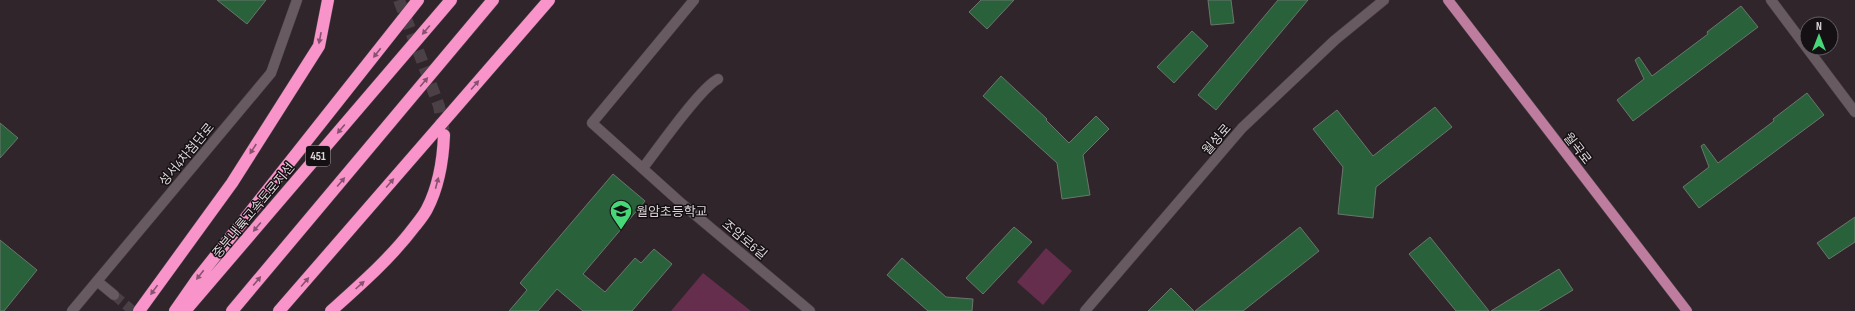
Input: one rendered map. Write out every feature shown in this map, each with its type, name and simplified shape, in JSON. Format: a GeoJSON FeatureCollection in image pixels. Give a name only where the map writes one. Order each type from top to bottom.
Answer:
{"type":"FeatureCollection","features":[{"type":"Feature","properties":{"kind":"highway"},"geometry":{"type":"LineString","coordinates":[[139,311],[232,183],[319,46],[328,0]]}},
{"type":"Feature","properties":{"kind":"highway"},"geometry":{"type":"LineString","coordinates":[[175,311],[198,278],[418,0]]}},
{"type":"Feature","properties":{"kind":"highway","name":"중부내륙고속도로지선"},"geometry":{"type":"LineString","coordinates":[[185,311],[451,0]]}},
{"type":"Feature","properties":{"kind":"highway","name":"451"},"geometry":{"type":"LineString","coordinates":[[232,311],[493,0]]}},
{"type":"Feature","properties":{"kind":"highway"},"geometry":{"type":"LineString","coordinates":[[279,311],[549,0]]}},
{"type":"Feature","properties":{"kind":"highway"},"geometry":{"type":"LineString","coordinates":[[331,311],[369,277],[405,240],[427,210],[437,186],[444,155],[444,135]]}},
{"type":"Feature","properties":{"kind":"main road","name":"월곡로"},"geometry":{"type":"LineString","coordinates":[[1448,0],[1687,311]]}},
{"type":"Feature","properties":{"kind":"street","name":"성서4차첨단로"},"geometry":{"type":"LineString","coordinates":[[72,311],[271,73],[297,0]]}},
{"type":"Feature","properties":{"kind":"street","name":"조암로6길"},"geometry":{"type":"LineString","coordinates":[[694,0],[592,123],[681,203],[810,311]]}},
{"type":"Feature","properties":{"kind":"street","name":"월성로"},"geometry":{"type":"LineString","coordinates":[[1085,311],[1242,128],[1335,40],[1384,0]]}},
{"type":"Feature","properties":{"kind":"street"},"geometry":{"type":"LineString","coordinates":[[1771,0],[1855,112]]}},
{"type":"Feature","properties":{"kind":"street"},"geometry":{"type":"LineString","coordinates":[[643,168],[690,107],[712,82],[718,79]]}},
{"type":"Feature","properties":{"kind":"street"},"geometry":{"type":"LineString","coordinates":[[97,281],[114,295]]}},
{"type":"Feature","properties":{"kind":"shaded area"},"geometry":{"type":"Polygon","coordinates":[[[1046,248],[1072,271],[1043,305],[1017,282],[1046,248]]]}},
{"type":"Feature","properties":{"kind":"shaded area"},"geometry":{"type":"Polygon","coordinates":[[[703,273],[751,311],[671,311],[703,273]]]}},
{"type":"Feature","properties":{"kind":"building"},"geometry":{"type":"Polygon","coordinates":[[[217,0],[266,0],[247,24],[217,0]]]}},
{"type":"Feature","properties":{"kind":"building"},"geometry":{"type":"Polygon","coordinates":[[[981,0],[1014,0],[987,29],[969,12],[981,0]]]}},
{"type":"Feature","properties":{"kind":"building"},"geometry":{"type":"Polygon","coordinates":[[[1208,0],[1231,0],[1234,23],[1211,25],[1208,0]]]}},
{"type":"Feature","properties":{"kind":"building"},"geometry":{"type":"Polygon","coordinates":[[[1278,0],[1308,0],[1216,110],[1198,95],[1278,0]]]}},
{"type":"Feature","properties":{"kind":"building"},"geometry":{"type":"Polygon","coordinates":[[[1741,6],[1758,27],[1633,121],[1617,100],[1644,79],[1635,60],[1639,57],[1652,76],[1708,34],[1707,32],[1741,6]]]}},
{"type":"Feature","properties":{"kind":"building"},"geometry":{"type":"Polygon","coordinates":[[[1192,31],[1208,46],[1174,83],[1157,67],[1192,31]]]}},
{"type":"Feature","properties":{"kind":"building"},"geometry":{"type":"Polygon","coordinates":[[[1001,76],[1047,119],[1046,120],[1069,143],[1096,116],[1109,129],[1083,155],[1090,195],[1062,199],[1057,163],[983,96],[1001,76]]]}},
{"type":"Feature","properties":{"kind":"building"},"geometry":{"type":"Polygon","coordinates":[[[1807,93],[1824,115],[1699,208],[1683,187],[1709,167],[1701,146],[1704,144],[1718,163],[1774,121],[1773,119],[1807,93]]]}},
{"type":"Feature","properties":{"kind":"building"},"geometry":{"type":"Polygon","coordinates":[[[1435,107],[1452,127],[1376,187],[1373,218],[1338,214],[1343,167],[1313,129],[1337,110],[1373,156],[1435,107]]]}},
{"type":"Feature","properties":{"kind":"building"},"geometry":{"type":"Polygon","coordinates":[[[0,123],[18,138],[0,158],[0,123]]]}},
{"type":"Feature","properties":{"kind":"building"},"geometry":{"type":"Polygon","coordinates":[[[613,174],[645,201],[583,274],[605,292],[635,258],[641,263],[654,249],[672,264],[632,311],[583,311],[557,289],[538,311],[509,311],[527,290],[520,283],[613,174]]]}},
{"type":"Feature","properties":{"kind":"building"},"geometry":{"type":"Polygon","coordinates":[[[1855,217],[1855,242],[1829,259],[1817,243],[1855,217]]]}},
{"type":"Feature","properties":{"kind":"building"},"geometry":{"type":"Polygon","coordinates":[[[1014,227],[1032,242],[983,294],[966,278],[1014,227]]]}},
{"type":"Feature","properties":{"kind":"building"},"geometry":{"type":"Polygon","coordinates":[[[1300,227],[1319,251],[1243,311],[1195,311],[1300,227]]]}},
{"type":"Feature","properties":{"kind":"building"},"geometry":{"type":"Polygon","coordinates":[[[1430,237],[1489,311],[1456,311],[1409,254],[1430,237]]]}},
{"type":"Feature","properties":{"kind":"building"},"geometry":{"type":"Polygon","coordinates":[[[0,240],[37,270],[4,311],[0,311],[0,240]]]}},
{"type":"Feature","properties":{"kind":"building"},"geometry":{"type":"Polygon","coordinates":[[[902,258],[946,297],[973,299],[972,311],[928,311],[887,275],[902,258]]]}},
{"type":"Feature","properties":{"kind":"building"},"geometry":{"type":"Polygon","coordinates":[[[1559,269],[1573,290],[1538,311],[1491,311],[1559,269]]]}},
{"type":"Feature","properties":{"kind":"building"},"geometry":{"type":"Polygon","coordinates":[[[1171,288],[1194,311],[1148,311],[1171,288]]]}},
{"type":"Feature","properties":{"kind":"tunnel"},"geometry":{"type":"LineString","coordinates":[[399,0],[439,106],[444,132]]}},
{"type":"Feature","properties":{"kind":"tunnel"},"geometry":{"type":"LineString","coordinates":[[114,295],[133,311]]}},
{"type":"Feature","properties":{"kind":"place","name":"월암초등학교"},"geometry":{"type":"Point","coordinates":[621,230]}}]}
